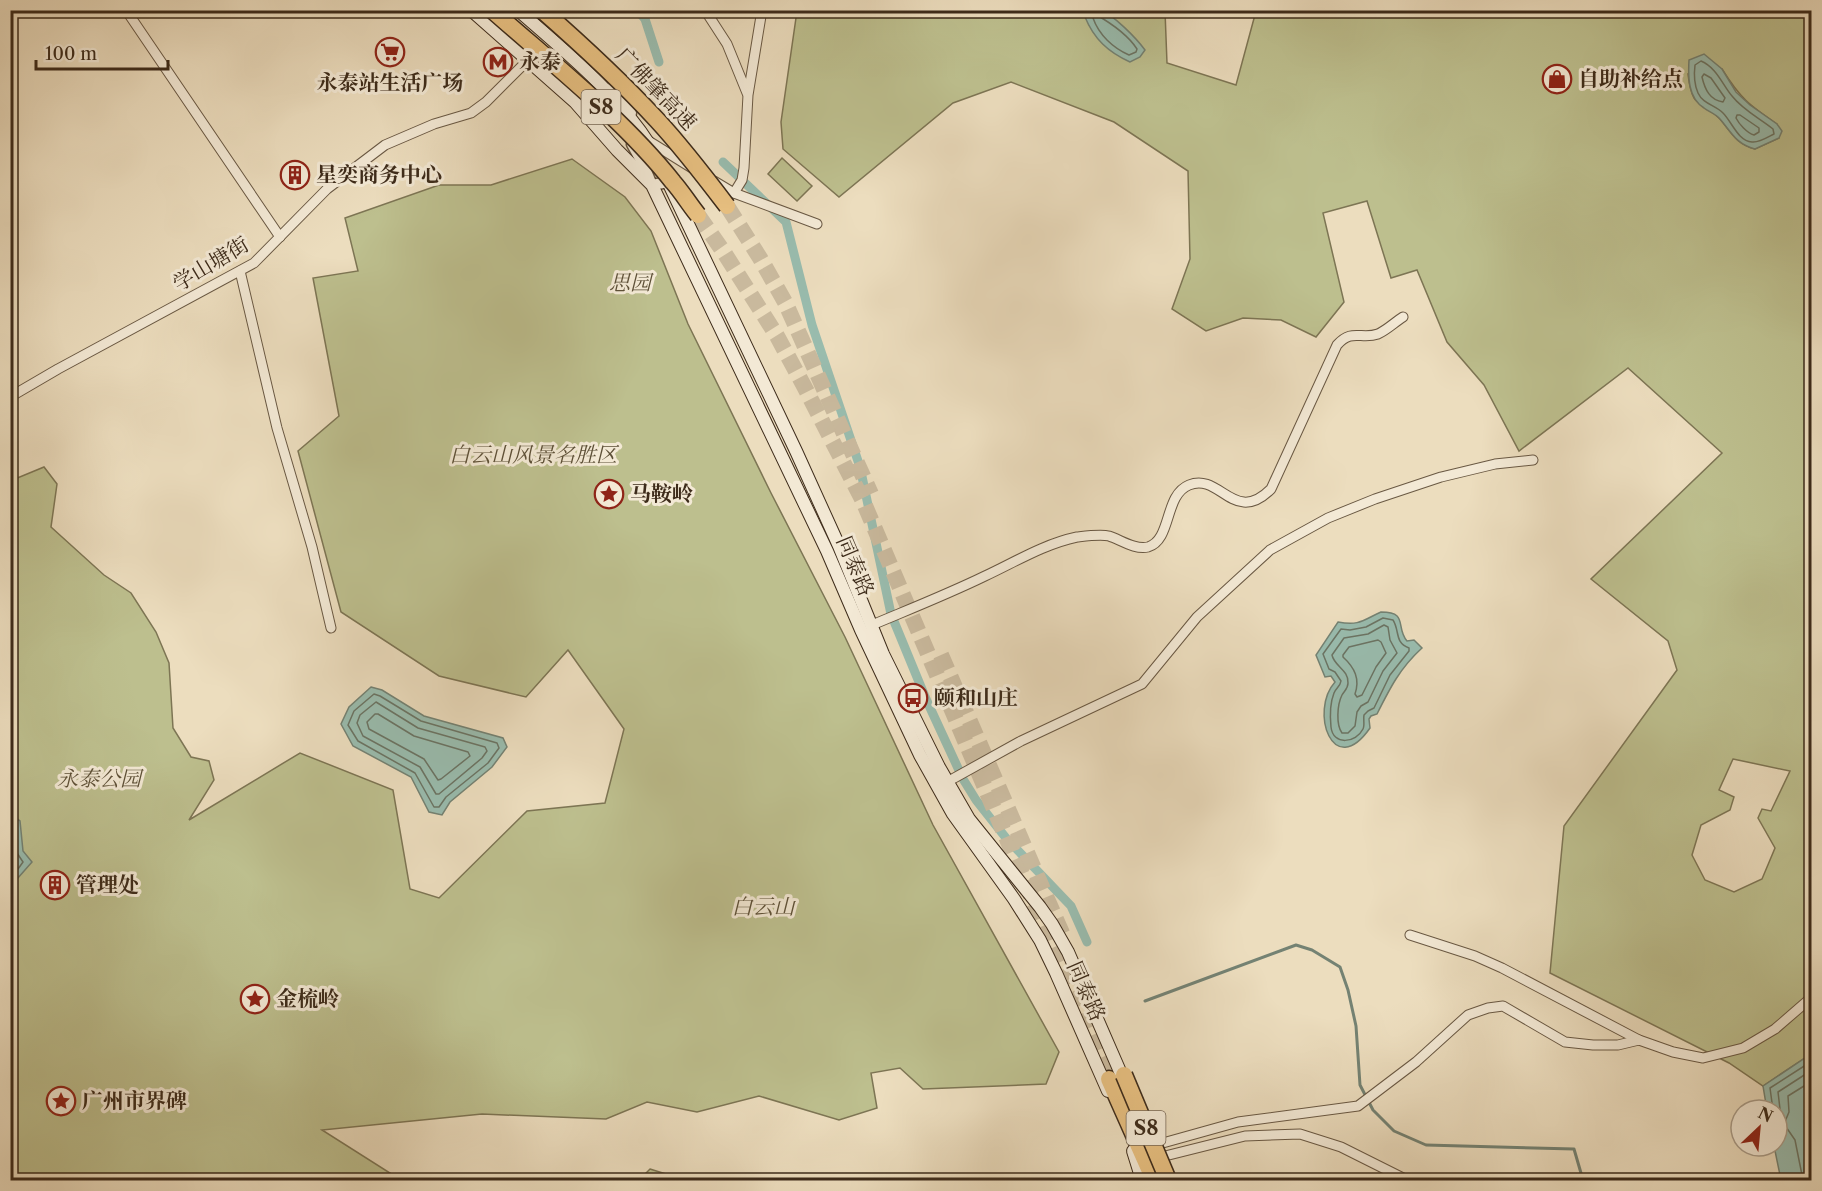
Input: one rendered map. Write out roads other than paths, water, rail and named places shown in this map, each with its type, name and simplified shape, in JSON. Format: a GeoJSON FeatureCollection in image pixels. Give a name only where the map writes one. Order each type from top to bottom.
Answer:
{"type":"FeatureCollection","features":[{"type":"Feature","properties":{"kind":"highway","name":"S8"},"geometry":{"type":"LineString","coordinates":[[492,10],[617,122],[674,182],[698,215]]}},
{"type":"Feature","properties":{"kind":"highway","name":"广佛肇高速"},"geometry":{"type":"LineString","coordinates":[[542,10],[598,60],[731,200]]}},
{"type":"Feature","properties":{"kind":"highway","name":"S8"},"geometry":{"type":"LineString","coordinates":[[1154,1180],[1116,1077],[1168,1180]]}},
{"type":"Feature","properties":{"kind":"main road","name":"同泰路"},"geometry":{"type":"LineString","coordinates":[[471,10],[575,102],[622,156],[652,185],[828,551],[879,670],[924,763],[953,814],[1023,913],[1045,950],[1123,1126],[1138,1163],[1142,1180]]}},
{"type":"Feature","properties":{"kind":"main road","name":"同泰路"},"geometry":{"type":"LineString","coordinates":[[518,10],[592,76],[646,139],[796,451],[912,715],[969,819],[1035,899],[1061,939],[1154,1152],[1162,1180]]}},
{"type":"Feature","properties":{"kind":"main road"},"geometry":{"type":"LineString","coordinates":[[622,156],[628,157],[635,154],[646,139]]}},
{"type":"Feature","properties":{"kind":"street"},"geometry":{"type":"LineString","coordinates":[[126,10],[280,237]]}},
{"type":"Feature","properties":{"kind":"street"},"geometry":{"type":"LineString","coordinates":[[484,10],[513,30],[603,109],[630,141],[652,185],[668,182]]}},
{"type":"Feature","properties":{"kind":"street"},"geometry":{"type":"LineString","coordinates":[[705,10],[727,44],[748,95]]}},
{"type":"Feature","properties":{"kind":"street"},"geometry":{"type":"LineString","coordinates":[[731,200],[742,180],[744,168],[748,95],[762,10]]}},
{"type":"Feature","properties":{"kind":"street","name":"学山塘街"},"geometry":{"type":"LineString","coordinates":[[10,397],[254,263],[327,189],[385,145],[434,124],[471,113],[486,102],[528,60]]}},
{"type":"Feature","properties":{"kind":"street"},"geometry":{"type":"LineString","coordinates":[[646,139],[731,200],[755,201],[817,224]]}},
{"type":"Feature","properties":{"kind":"street"},"geometry":{"type":"LineString","coordinates":[[240,271],[278,428],[312,547],[331,628]]}},
{"type":"Feature","properties":{"kind":"street"},"geometry":{"type":"LineString","coordinates":[[872,625],[945,595],[1037,550],[1078,537],[1107,536],[1131,546],[1148,547],[1161,538],[1174,500],[1185,487],[1193,483],[1203,483],[1236,500],[1249,503],[1262,498],[1271,489],[1337,345],[1343,338],[1352,335],[1377,334],[1403,316]]}},
{"type":"Feature","properties":{"kind":"street"},"geometry":{"type":"LineString","coordinates":[[947,782],[1021,741],[1142,684],[1197,617],[1270,550],[1328,518],[1375,499],[1441,477],[1496,464],[1533,460]]}},
{"type":"Feature","properties":{"kind":"street"},"geometry":{"type":"LineString","coordinates":[[1410,935],[1475,956],[1502,968],[1639,1040],[1673,1052],[1703,1058],[1743,1048],[1775,1029],[1812,997]]}},
{"type":"Feature","properties":{"kind":"street"},"geometry":{"type":"LineString","coordinates":[[1154,1152],[1238,1122],[1358,1107],[1416,1062],[1468,1015],[1488,1008],[1503,1006],[1565,1042],[1618,1045],[1639,1040]]}},
{"type":"Feature","properties":{"kind":"street"},"geometry":{"type":"LineString","coordinates":[[1154,1152],[1245,1137],[1300,1134],[1341,1148],[1407,1180]]}},
{"type":"Feature","properties":{"kind":"water"},"geometry":{"type":"Polygon","coordinates":[[[1090,11],[1105,12],[1124,27],[1145,50],[1140,57],[1130,62],[1103,44],[1085,17],[1090,11]]]}},
{"type":"Feature","properties":{"kind":"water"},"geometry":{"type":"Polygon","coordinates":[[[1704,54],[1722,69],[1736,92],[1777,124],[1782,131],[1779,138],[1755,149],[1749,147],[1735,137],[1718,117],[1699,104],[1690,87],[1689,60],[1704,54]]]}},
{"type":"Feature","properties":{"kind":"water"},"geometry":{"type":"Polygon","coordinates":[[[1381,612],[1398,617],[1407,641],[1414,640],[1422,648],[1391,687],[1377,714],[1369,719],[1370,728],[1357,742],[1345,747],[1336,744],[1329,736],[1324,709],[1328,694],[1335,682],[1331,676],[1325,677],[1316,655],[1338,622],[1357,623],[1381,612]]]}},
{"type":"Feature","properties":{"kind":"water"},"geometry":{"type":"Polygon","coordinates":[[[371,687],[382,690],[424,716],[503,738],[507,747],[492,767],[450,802],[442,815],[429,812],[411,777],[353,746],[341,724],[349,707],[371,687]]]}},
{"type":"Feature","properties":{"kind":"water"},"geometry":{"type":"Polygon","coordinates":[[[11,814],[20,821],[23,851],[32,862],[17,879],[11,871],[11,814]]]}},
{"type":"Feature","properties":{"kind":"water"},"geometry":{"type":"Polygon","coordinates":[[[1811,1054],[1811,1180],[1781,1180],[1776,1158],[1789,1158],[1789,1098],[1765,1098],[1763,1086],[1811,1054]]]}},
{"type":"Feature","properties":{"kind":"waterway"},"geometry":{"type":"LineString","coordinates":[[637,10],[645,19],[659,62]]}},
{"type":"Feature","properties":{"kind":"waterway"},"geometry":{"type":"LineString","coordinates":[[723,162],[786,222],[812,325],[860,467],[891,614],[926,699],[963,779],[976,800],[1006,838],[1071,906],[1087,942]]}},
{"type":"Feature","properties":{"kind":"waterway"},"geometry":{"type":"LineString","coordinates":[[1145,1001],[1296,945],[1312,950],[1340,967],[1356,1026],[1360,1085],[1373,1110],[1394,1131],[1426,1145],[1574,1149],[1583,1180]]}},
{"type":"Feature","properties":{"kind":"tunnel"},"geometry":{"type":"LineString","coordinates":[[727,206],[785,302],[871,494]]}},
{"type":"Feature","properties":{"kind":"tunnel"},"geometry":{"type":"LineString","coordinates":[[698,215],[777,336],[863,501],[1109,1079]]}},
{"type":"Feature","properties":{"kind":"tunnel"},"geometry":{"type":"LineString","coordinates":[[941,655],[1065,940]]}},
{"type":"Feature","properties":{"kind":"place","name":"永泰站生活广场"},"geometry":{"type":"Point","coordinates":[390,52]}},
{"type":"Feature","properties":{"kind":"place","name":"永泰"},"geometry":{"type":"Point","coordinates":[498,62]}},
{"type":"Feature","properties":{"kind":"place","name":"自助补给点"},"geometry":{"type":"Point","coordinates":[1557,79]}},
{"type":"Feature","properties":{"kind":"place","name":"星奕商务中心"},"geometry":{"type":"Point","coordinates":[295,175]}},
{"type":"Feature","properties":{"kind":"place","name":"马鞍岭"},"geometry":{"type":"Point","coordinates":[609,494]}},
{"type":"Feature","properties":{"kind":"place","name":"颐和山庄"},"geometry":{"type":"Point","coordinates":[913,698]}},
{"type":"Feature","properties":{"kind":"place","name":"管理处"},"geometry":{"type":"Point","coordinates":[55,885]}},
{"type":"Feature","properties":{"kind":"place","name":"金梳岭"},"geometry":{"type":"Point","coordinates":[255,999]}},
{"type":"Feature","properties":{"kind":"place","name":"广州市界碑"},"geometry":{"type":"Point","coordinates":[61,1101]}},
{"type":"Feature","properties":{"kind":"park label","name":"思园"},"geometry":{"type":"Point","coordinates":[630,283]}},
{"type":"Feature","properties":{"kind":"park label","name":"白云山风景名胜区"},"geometry":{"type":"Point","coordinates":[533,455]}},
{"type":"Feature","properties":{"kind":"park label","name":"永泰公园"},"geometry":{"type":"Point","coordinates":[99,779]}},
{"type":"Feature","properties":{"kind":"park label","name":"白云山"},"geometry":{"type":"Point","coordinates":[763,907]}}]}
